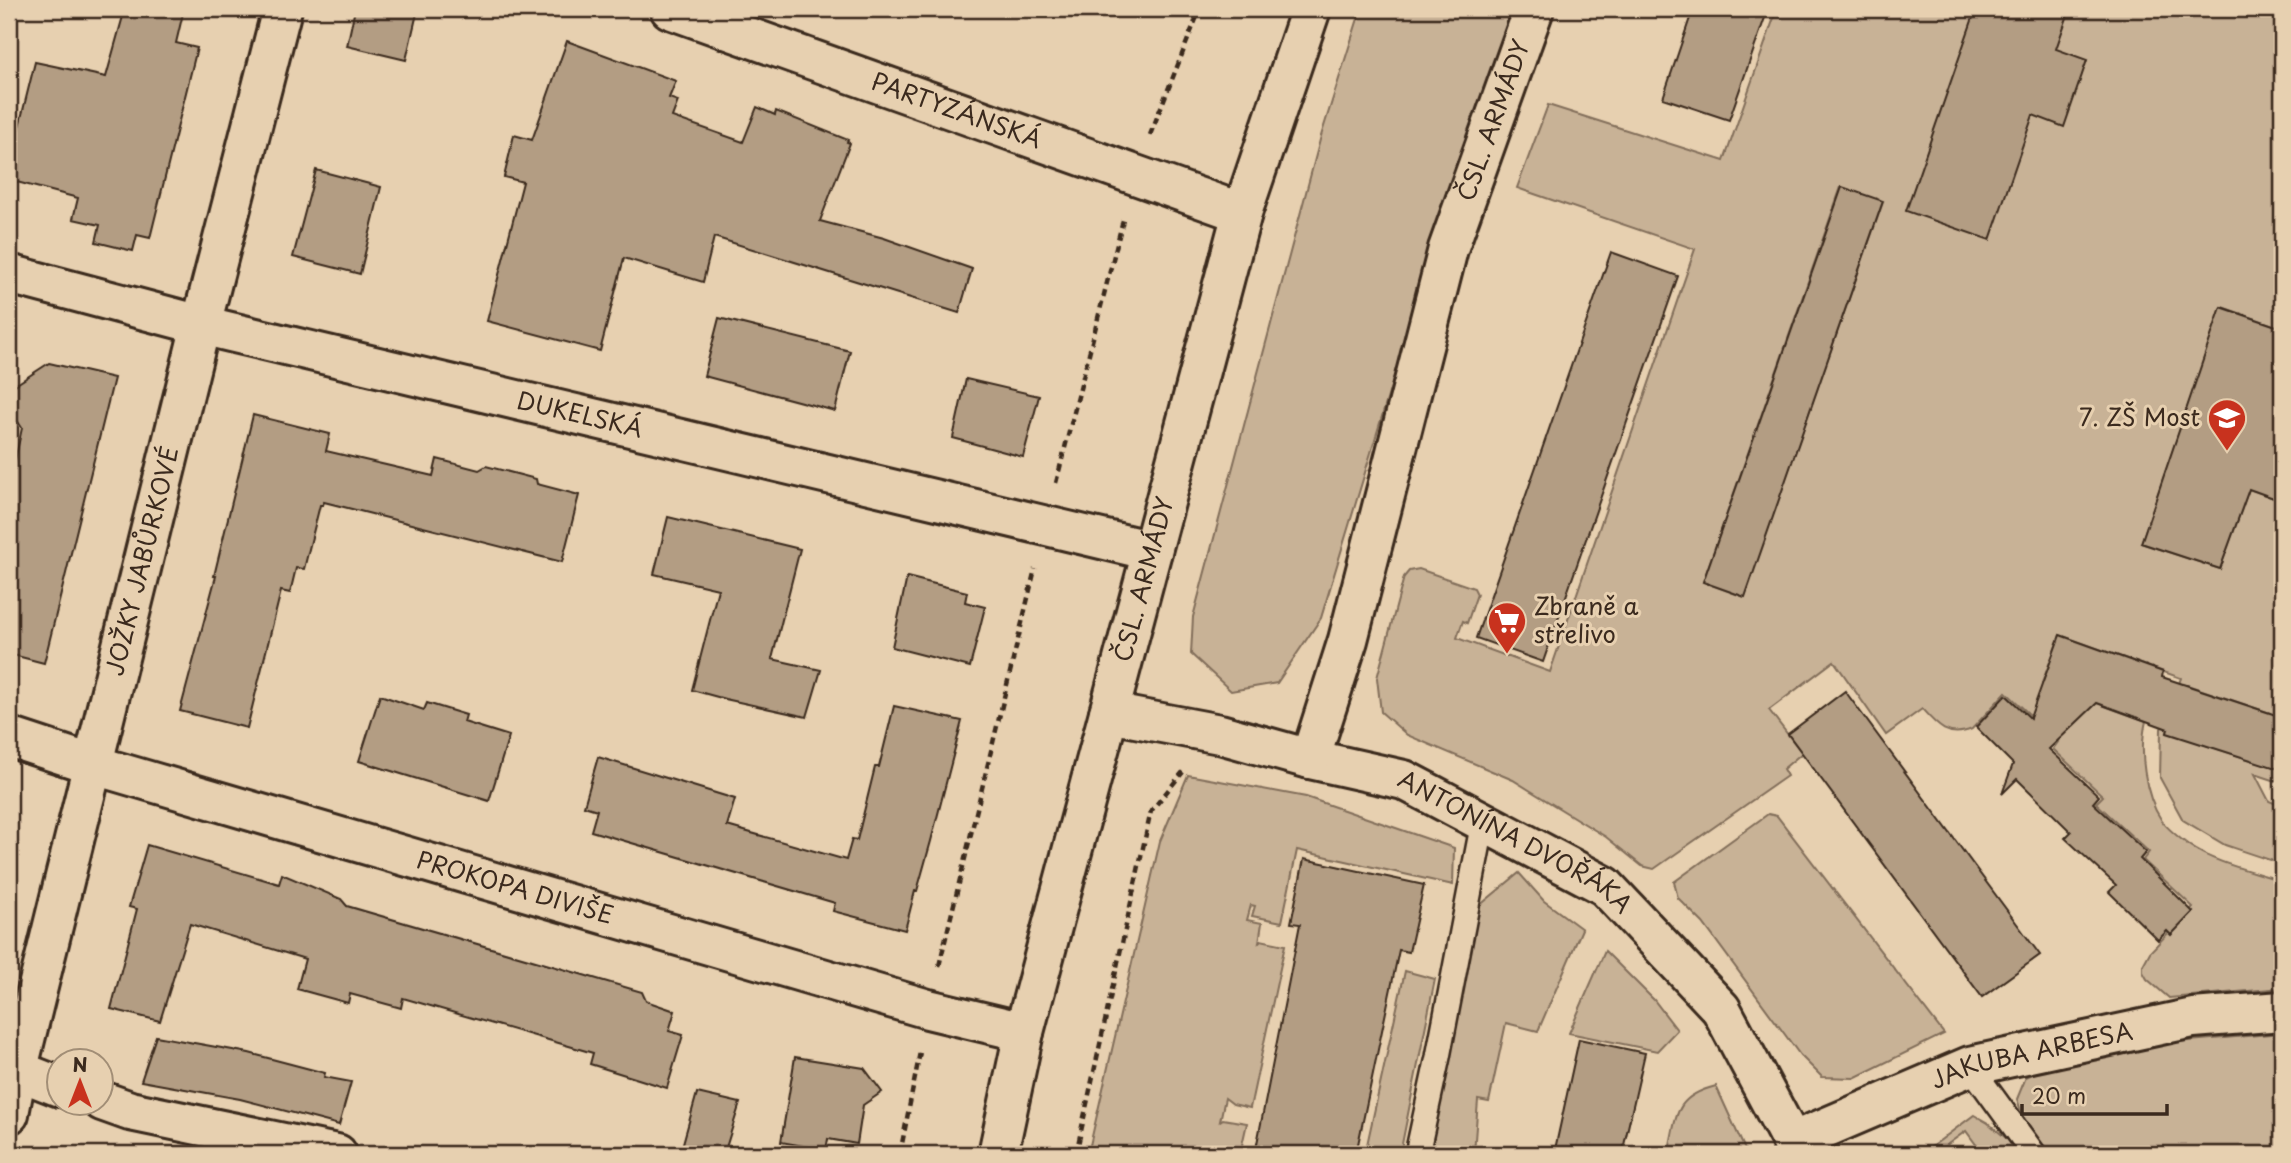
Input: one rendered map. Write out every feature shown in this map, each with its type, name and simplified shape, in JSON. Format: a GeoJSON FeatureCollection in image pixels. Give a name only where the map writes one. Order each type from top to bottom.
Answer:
{"type":"FeatureCollection","features":[{"type":"Feature","properties":{"kind":"street","name":"JOŽKY JABŮRKOVÉ"},"geometry":{"type":"LineString","coordinates":[[9,1114],[13,1069],[94,765],[201,325],[282,9]]}},
{"type":"Feature","properties":{"kind":"street","name":"PARTYZÁNSKÁ"},"geometry":{"type":"LineString","coordinates":[[670,9],[1242,213]]}},
{"type":"Feature","properties":{"kind":"street","name":"ČSL. ARMÁDY"},"geometry":{"type":"LineString","coordinates":[[998,1154],[1024,1032],[1242,213],[1311,9]]}},
{"type":"Feature","properties":{"kind":"street","name":"ČSL. ARMÁDY"},"geometry":{"type":"LineString","coordinates":[[1310,759],[1348,640],[1448,249],[1534,9]]}},
{"type":"Feature","properties":{"kind":"street","name":"DUKELSKÁ"},"geometry":{"type":"LineString","coordinates":[[9,274],[201,325],[1152,551]]}},
{"type":"Feature","properties":{"kind":"street","name":"ANTONÍNA DVOŘÁKA"},"geometry":{"type":"LineString","coordinates":[[1108,713],[1220,734],[1310,759],[1404,780],[1605,886],[1721,1009],[1794,1148]]}},
{"type":"Feature","properties":{"kind":"street","name":"PROKOPA DIVIŠE"},"geometry":{"type":"LineString","coordinates":[[9,737],[94,765],[929,1009],[1024,1032]]}},
{"type":"Feature","properties":{"kind":"street","name":"JAKUBA ARBESA"},"geometry":{"type":"LineString","coordinates":[[1794,1148],[1970,1066],[2193,1018],[2282,1011]]}},
{"type":"Feature","properties":{"kind":"street"},"geometry":{"type":"LineString","coordinates":[[13,1069],[46,1082]]}},
{"type":"Feature","properties":{"kind":"street"},"geometry":{"type":"LineString","coordinates":[[116,1106],[337,1154]]}},
{"type":"Feature","properties":{"kind":"lane"},"geometry":{"type":"LineString","coordinates":[[1417,1154],[1483,822]]}},
{"type":"Feature","properties":{"kind":"lane"},"geometry":{"type":"LineString","coordinates":[[1970,1066],[2034,1154]]}},
{"type":"Feature","properties":{"kind":"path"},"geometry":{"type":"LineString","coordinates":[[1076,1154],[1151,811],[1191,763]]}},
{"type":"Feature","properties":{"kind":"path"},"geometry":{"type":"LineString","coordinates":[[900,1154],[920,1051]]}},
{"type":"Feature","properties":{"kind":"shaded area"},"geometry":{"type":"Polygon","coordinates":[[[1361,9],[1516,9],[1435,241],[1321,618],[1277,683],[1231,691],[1191,654],[1193,617],[1321,136],[1361,9]]]}},
{"type":"Feature","properties":{"kind":"shaded area"},"geometry":{"type":"Polygon","coordinates":[[[1777,9],[2282,9],[2282,328],[2222,307],[2141,543],[2220,569],[2249,489],[2282,501],[2282,764],[2276,781],[2255,774],[2269,801],[2282,806],[2282,864],[2225,845],[2183,820],[2160,778],[2161,729],[2181,678],[2060,635],[2042,683],[2146,721],[2143,759],[2147,786],[2156,810],[2165,824],[2190,846],[2211,858],[2282,881],[2282,988],[2169,998],[2147,979],[2143,965],[2150,952],[2193,907],[2143,860],[2149,852],[2096,803],[2103,796],[2053,749],[2058,742],[2006,692],[1972,729],[1964,732],[1944,729],[1922,709],[1886,735],[1834,661],[1769,710],[1802,753],[1783,769],[1787,776],[1654,869],[1642,866],[1606,837],[1513,780],[1407,735],[1381,712],[1377,678],[1404,577],[1409,571],[1419,569],[1474,588],[1477,594],[1467,623],[1463,621],[1457,638],[1550,672],[1695,249],[1517,188],[1548,105],[1724,161],[1777,9]],[[1841,187],[1703,582],[1744,597],[1883,202],[1841,187]],[[2184,684],[2167,732],[2254,761],[2270,713],[2184,684]]]}},
{"type":"Feature","properties":{"kind":"shaded area"},"geometry":{"type":"Polygon","coordinates":[[[1188,775],[1306,797],[1454,848],[1453,885],[1297,850],[1282,922],[1252,916],[1255,906],[1251,905],[1247,920],[1262,923],[1259,942],[1261,940],[1285,945],[1250,1108],[1233,1104],[1225,1098],[1220,1121],[1223,1119],[1247,1123],[1240,1154],[1088,1154],[1160,841],[1188,775]]]}},
{"type":"Feature","properties":{"kind":"shaded area"},"geometry":{"type":"Polygon","coordinates":[[[1768,814],[1777,816],[1944,1034],[1854,1078],[1822,1077],[1800,1055],[1703,923],[1678,898],[1674,882],[1768,814]]]}},
{"type":"Feature","properties":{"kind":"shaded area"},"geometry":{"type":"Polygon","coordinates":[[[1519,873],[1544,901],[1582,929],[1538,1031],[1506,1023],[1489,1102],[1478,1100],[1474,1153],[1457,1151],[1456,1154],[1421,1154],[1469,922],[1479,906],[1519,873]]]}},
{"type":"Feature","properties":{"kind":"shaded area"},"geometry":{"type":"Polygon","coordinates":[[[1605,951],[1654,1000],[1677,1030],[1657,1051],[1569,1033],[1605,951]]]}},
{"type":"Feature","properties":{"kind":"shaded area"},"geometry":{"type":"Polygon","coordinates":[[[1405,971],[1435,979],[1400,1154],[1365,1154],[1405,971]]]}},
{"type":"Feature","properties":{"kind":"shaded area"},"geometry":{"type":"Polygon","coordinates":[[[2282,1033],[2282,1154],[2047,1154],[2025,1123],[2017,1099],[2026,1077],[2046,1068],[2131,1046],[2282,1033]]]}},
{"type":"Feature","properties":{"kind":"shaded area"},"geometry":{"type":"Polygon","coordinates":[[[1716,1086],[1747,1154],[1668,1154],[1676,1119],[1684,1102],[1716,1086]]]}},
{"type":"Feature","properties":{"kind":"shaded area"},"geometry":{"type":"Polygon","coordinates":[[[1974,1115],[2012,1143],[2013,1154],[1983,1154],[1966,1131],[1934,1154],[1922,1154],[1974,1115]]]}},
{"type":"Feature","properties":{"kind":"building"},"geometry":{"type":"Polygon","coordinates":[[[125,9],[184,9],[176,43],[197,48],[150,238],[137,235],[133,251],[96,242],[100,225],[73,219],[78,198],[9,180],[9,167],[35,62],[106,77],[125,9]]]}},
{"type":"Feature","properties":{"kind":"building"},"geometry":{"type":"Polygon","coordinates":[[[355,9],[418,9],[406,60],[347,46],[355,9]]]}},
{"type":"Feature","properties":{"kind":"building"},"geometry":{"type":"Polygon","coordinates":[[[1693,9],[1768,9],[1729,120],[1663,98],[1693,9]]]}},
{"type":"Feature","properties":{"kind":"building"},"geometry":{"type":"Polygon","coordinates":[[[1976,9],[2070,9],[2056,49],[2087,60],[2064,127],[2033,115],[1990,240],[1906,211],[1976,9]]]}},
{"type":"Feature","properties":{"kind":"building"},"geometry":{"type":"Polygon","coordinates":[[[567,41],[676,81],[669,98],[678,101],[672,117],[743,142],[757,107],[775,115],[776,111],[848,140],[850,143],[820,221],[884,238],[972,269],[959,313],[714,237],[703,282],[624,258],[600,351],[487,321],[523,182],[504,177],[514,135],[532,140],[567,41]]]}},
{"type":"Feature","properties":{"kind":"building"},"geometry":{"type":"Polygon","coordinates":[[[316,170],[381,187],[360,274],[293,257],[316,170]]]}},
{"type":"Feature","properties":{"kind":"building"},"geometry":{"type":"Polygon","coordinates":[[[1842,187],[1883,201],[1745,597],[1703,582],[1842,187]]]}},
{"type":"Feature","properties":{"kind":"building"},"geometry":{"type":"Polygon","coordinates":[[[1611,252],[1678,276],[1543,662],[1476,638],[1611,252]]]}},
{"type":"Feature","properties":{"kind":"building","name":"7. ZŠ Most"},"geometry":{"type":"Polygon","coordinates":[[[2221,307],[2282,328],[2282,501],[2249,489],[2220,569],[2141,543],[2221,307]]]}},
{"type":"Feature","properties":{"kind":"building"},"geometry":{"type":"Polygon","coordinates":[[[719,318],[850,351],[835,411],[704,376],[719,318]]]}},
{"type":"Feature","properties":{"kind":"building"},"geometry":{"type":"Polygon","coordinates":[[[49,363],[114,378],[44,663],[9,654],[9,488],[22,428],[9,408],[9,389],[49,363]]]}},
{"type":"Feature","properties":{"kind":"building"},"geometry":{"type":"Polygon","coordinates":[[[966,379],[1039,396],[1023,457],[953,438],[966,379]]]}},
{"type":"Feature","properties":{"kind":"building"},"geometry":{"type":"Polygon","coordinates":[[[253,415],[330,434],[326,451],[433,476],[437,459],[479,470],[486,466],[536,479],[537,484],[579,495],[562,562],[324,502],[320,505],[304,569],[296,568],[290,593],[281,591],[247,728],[180,711],[216,576],[253,415]]]}},
{"type":"Feature","properties":{"kind":"building"},"geometry":{"type":"Polygon","coordinates":[[[668,517],[800,549],[772,659],[821,670],[807,717],[692,690],[718,589],[654,574],[668,517]]]}},
{"type":"Feature","properties":{"kind":"building"},"geometry":{"type":"Polygon","coordinates":[[[907,577],[967,592],[965,602],[985,607],[970,667],[892,647],[907,577]]]}},
{"type":"Feature","properties":{"kind":"building"},"geometry":{"type":"Polygon","coordinates":[[[2060,635],[2163,672],[2162,677],[2282,717],[2282,770],[2167,733],[2168,729],[2097,703],[2049,749],[2099,796],[2093,803],[2146,852],[2140,859],[2193,912],[2171,935],[2167,931],[2158,940],[2109,892],[2116,885],[2065,838],[2071,832],[2017,779],[2002,794],[2013,764],[1976,727],[2006,695],[2030,718],[2060,635]]]}},
{"type":"Feature","properties":{"kind":"building"},"geometry":{"type":"Polygon","coordinates":[[[1845,691],[2040,955],[1982,997],[1788,734],[1845,691]]]}},
{"type":"Feature","properties":{"kind":"building"},"geometry":{"type":"Polygon","coordinates":[[[380,695],[424,710],[427,703],[466,715],[464,722],[509,736],[489,801],[359,761],[380,695]]]}},
{"type":"Feature","properties":{"kind":"building"},"geometry":{"type":"Polygon","coordinates":[[[894,706],[962,721],[905,930],[833,911],[835,903],[591,831],[597,810],[584,806],[598,757],[735,799],[727,826],[846,860],[852,839],[857,840],[894,706]]]}},
{"type":"Feature","properties":{"kind":"building"},"geometry":{"type":"Polygon","coordinates":[[[147,845],[279,884],[282,874],[341,899],[347,906],[642,992],[646,1001],[675,1011],[669,1031],[683,1035],[667,1088],[590,1064],[593,1053],[403,998],[401,1008],[350,994],[348,1003],[297,989],[305,959],[190,924],[160,1021],[111,1009],[137,909],[129,907],[147,845]]]}},
{"type":"Feature","properties":{"kind":"building"},"geometry":{"type":"Polygon","coordinates":[[[1304,859],[1424,885],[1409,952],[1399,950],[1356,1154],[1255,1154],[1300,924],[1291,923],[1304,859]]]}},
{"type":"Feature","properties":{"kind":"building"},"geometry":{"type":"Polygon","coordinates":[[[156,1036],[249,1053],[325,1073],[324,1077],[351,1082],[339,1125],[240,1099],[141,1081],[156,1036]]]}},
{"type":"Feature","properties":{"kind":"building"},"geometry":{"type":"Polygon","coordinates":[[[1579,1039],[1645,1053],[1622,1154],[1554,1154],[1579,1039]]]}},
{"type":"Feature","properties":{"kind":"building"},"geometry":{"type":"Polygon","coordinates":[[[795,1057],[864,1068],[882,1092],[863,1105],[857,1144],[828,1139],[826,1150],[781,1142],[795,1057]]]}},
{"type":"Feature","properties":{"kind":"building"},"geometry":{"type":"Polygon","coordinates":[[[697,1093],[740,1103],[724,1154],[682,1147],[697,1093]]]}},
{"type":"Feature","properties":{"kind":"place","name":"7. ZŠ Most"},"geometry":{"type":"Point","coordinates":[2227,452]}},
{"type":"Feature","properties":{"kind":"place","name":"Zbraně a střelivo"},"geometry":{"type":"Point","coordinates":[1507,655]}}]}
